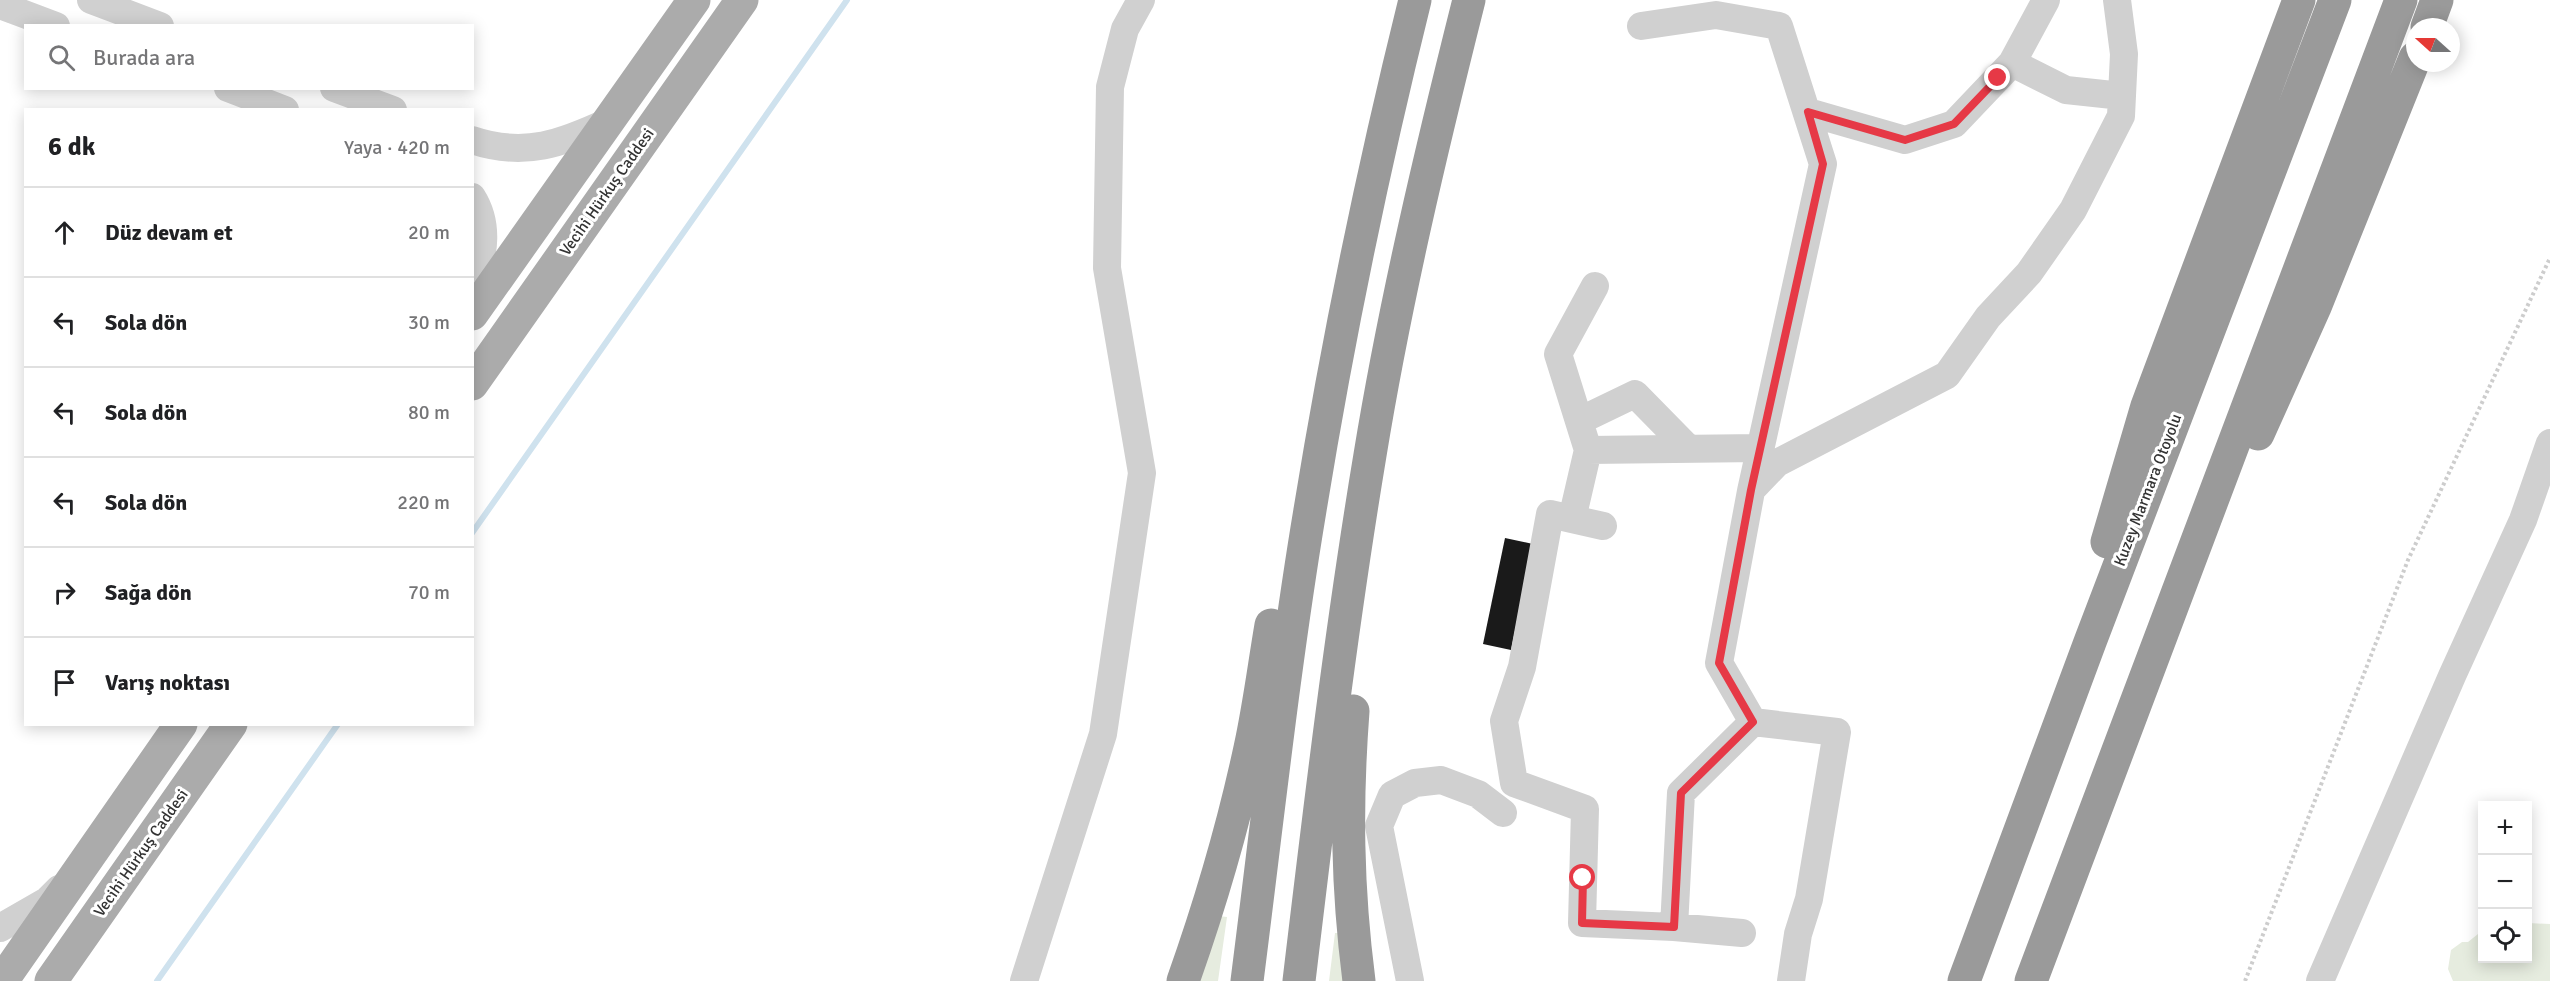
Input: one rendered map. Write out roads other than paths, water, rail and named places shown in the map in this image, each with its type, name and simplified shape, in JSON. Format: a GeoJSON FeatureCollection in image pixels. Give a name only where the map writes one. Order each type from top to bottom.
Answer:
{"type":"FeatureCollection","features":[{"type":"Feature","properties":{"kind":"highway"},"geometry":{"type":"LineString","coordinates":[[1246,981],[1309,513],[1328,402],[1372,177],[1415,0]]}},
{"type":"Feature","properties":{"kind":"highway"},"geometry":{"type":"LineString","coordinates":[[1299,981],[1326,763],[1370,454],[1398,305],[1443,100],[1469,0]]}},
{"type":"Feature","properties":{"kind":"highway"},"geometry":{"type":"LineString","coordinates":[[1398,305],[1493,0]]}},
{"type":"Feature","properties":{"kind":"highway"},"geometry":{"type":"LineString","coordinates":[[2090,642],[2108,538],[2147,406],[2299,0]]}},
{"type":"Feature","properties":{"kind":"highway","name":"Kuzey Marmara Otoyolu"},"geometry":{"type":"LineString","coordinates":[[1964,981],[2090,642],[2335,0]]}},
{"type":"Feature","properties":{"kind":"highway"},"geometry":{"type":"LineString","coordinates":[[2031,981],[2401,0]]}},
{"type":"Feature","properties":{"kind":"highway"},"geometry":{"type":"LineString","coordinates":[[2430,18],[2437,0]]}},
{"type":"Feature","properties":{"kind":"highway"},"geometry":{"type":"LineString","coordinates":[[2168,616],[2222,514],[2310,318],[2409,72]]}},
{"type":"Feature","properties":{"kind":"highway"},"geometry":{"type":"LineString","coordinates":[[1183,981],[1218,876],[1251,745],[1304,425],[1338,284],[1372,177]]}},
{"type":"Feature","properties":{"kind":"highway"},"geometry":{"type":"LineString","coordinates":[[1359,981],[1352,922],[1347,826],[1354,704],[1369,582],[1370,454]]}},
{"type":"Feature","properties":{"kind":"main road"},"geometry":{"type":"LineString","coordinates":[[474,311],[694,0]]}},
{"type":"Feature","properties":{"kind":"main road","name":"Vecihi Hürkuş Caddesi"},"geometry":{"type":"LineString","coordinates":[[474,381],[742,0]]}},
{"type":"Feature","properties":{"kind":"main road"},"geometry":{"type":"LineString","coordinates":[[2,981],[180,726]]}},
{"type":"Feature","properties":{"kind":"main road","name":"Vecihi Hürkuş Caddesi"},"geometry":{"type":"LineString","coordinates":[[51,981],[230,726]]}},
{"type":"Feature","properties":{"kind":"street"},"geometry":{"type":"LineString","coordinates":[[91,0],[155,24]]}},
{"type":"Feature","properties":{"kind":"street"},"geometry":{"type":"LineString","coordinates":[[1024,981],[1103,734],[1142,473],[1107,268],[1110,87],[1125,29],[1141,0]]}},
{"type":"Feature","properties":{"kind":"street"},"geometry":{"type":"LineString","coordinates":[[1808,112],[1905,140],[1954,124],[2012,63],[2046,0]]}},
{"type":"Feature","properties":{"kind":"street"},"geometry":{"type":"LineString","coordinates":[[1751,490],[1777,463],[1947,375],[1988,317],[2029,273],[2073,210],[2121,116],[2124,54],[2116,0]]}},
{"type":"Feature","properties":{"kind":"street"},"geometry":{"type":"LineString","coordinates":[[0,5],[51,24]]}},
{"type":"Feature","properties":{"kind":"street"},"geometry":{"type":"LineString","coordinates":[[1641,26],[1716,15],[1779,26],[1823,164],[1751,490],[1719,663],[1753,722]]}},
{"type":"Feature","properties":{"kind":"street"},"geometry":{"type":"LineString","coordinates":[[2012,63],[2066,90],[2122,96]]}},
{"type":"Feature","properties":{"kind":"street"},"geometry":{"type":"LineString","coordinates":[[233,90],[280,108]]}},
{"type":"Feature","properties":{"kind":"street"},"geometry":{"type":"LineString","coordinates":[[339,90],[388,108]]}},
{"type":"Feature","properties":{"kind":"street"},"geometry":{"type":"LineString","coordinates":[[474,140],[514,147],[551,146],[610,121]]}},
{"type":"Feature","properties":{"kind":"street"},"geometry":{"type":"LineString","coordinates":[[474,200],[481,210],[484,236],[481,262],[474,273]]}},
{"type":"Feature","properties":{"kind":"street"},"geometry":{"type":"LineString","coordinates":[[1572,519],[1588,450],[1558,354],[1595,286]]}},
{"type":"Feature","properties":{"kind":"street"},"geometry":{"type":"LineString","coordinates":[[1579,421],[1635,394],[1689,449]]}},
{"type":"Feature","properties":{"kind":"street"},"geometry":{"type":"LineString","coordinates":[[2320,981],[2452,676],[2523,520],[2550,443]]}},
{"type":"Feature","properties":{"kind":"street"},"geometry":{"type":"LineString","coordinates":[[1588,450],[1760,448]]}},
{"type":"Feature","properties":{"kind":"street"},"geometry":{"type":"LineString","coordinates":[[1603,526],[1550,514],[1522,667],[1504,721],[1514,783],[1585,809],[1582,923],[1742,933]]}},
{"type":"Feature","properties":{"kind":"street"},"geometry":{"type":"LineString","coordinates":[[1674,927],[1681,793],[1753,722]]}},
{"type":"Feature","properties":{"kind":"street"},"geometry":{"type":"LineString","coordinates":[[1753,722],[1837,732],[1809,899],[1798,934],[1791,981]]}},
{"type":"Feature","properties":{"kind":"street"},"geometry":{"type":"LineString","coordinates":[[1410,981],[1379,826],[1392,795],[1415,783],[1440,780],[1478,795],[1503,813]]}},
{"type":"Feature","properties":{"kind":"street"},"geometry":{"type":"LineString","coordinates":[[0,928],[47,902],[87,859]]}},
{"type":"Feature","properties":{"kind":"waterway"},"geometry":{"type":"LineString","coordinates":[[474,530],[847,0]]}},
{"type":"Feature","properties":{"kind":"waterway"},"geometry":{"type":"LineString","coordinates":[[157,981],[337,726]]}}]}
